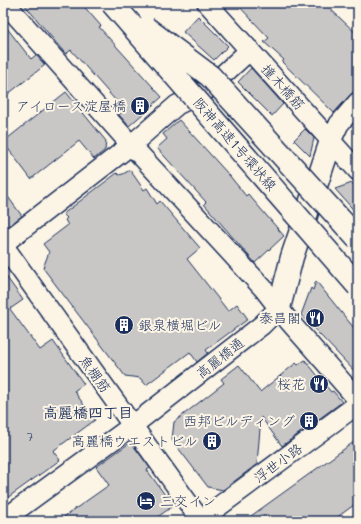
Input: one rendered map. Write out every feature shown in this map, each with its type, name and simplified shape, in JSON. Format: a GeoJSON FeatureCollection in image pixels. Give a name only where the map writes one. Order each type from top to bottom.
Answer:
{"type":"FeatureCollection","features":[{"type":"Feature","properties":{"kind":"main road"},"geometry":{"type":"LineString","coordinates":[[112,3],[210,76],[358,239]]}},
{"type":"Feature","properties":{"kind":"main road","name":"阪神高速1号環状線"},"geometry":{"type":"LineString","coordinates":[[112,3],[358,286]]}},
{"type":"Feature","properties":{"kind":"main road"},"geometry":{"type":"LineString","coordinates":[[279,308],[292,257],[335,132]]}},
{"type":"Feature","properties":{"kind":"street"},"geometry":{"type":"LineString","coordinates":[[5,3],[131,145],[263,288],[358,400]]}},
{"type":"Feature","properties":{"kind":"street","name":"撞木橋筋"},"geometry":{"type":"LineString","coordinates":[[207,3],[250,50],[335,132],[358,171]]}},
{"type":"Feature","properties":{"kind":"street"},"geometry":{"type":"LineString","coordinates":[[3,245],[131,145],[177,105],[205,91],[250,50]]}},
{"type":"Feature","properties":{"kind":"street"},"geometry":{"type":"LineString","coordinates":[[335,132],[358,102]]}},
{"type":"Feature","properties":{"kind":"street","name":"魚棚筋"},"geometry":{"type":"LineString","coordinates":[[3,245],[200,521]]}},
{"type":"Feature","properties":{"kind":"street","name":"高麗橋通"},"geometry":{"type":"LineString","coordinates":[[3,520],[132,426],[262,325],[279,308]]}},
{"type":"Feature","properties":{"kind":"street","name":"浮世小路"},"geometry":{"type":"LineString","coordinates":[[200,521],[358,404]]}},
{"type":"Feature","properties":{"kind":"building"},"geometry":{"type":"Polygon","coordinates":[[[23,3],[81,3],[101,26],[99,27],[162,97],[129,126],[119,115],[124,110],[71,50],[66,54],[63,51],[23,3]]]}},
{"type":"Feature","properties":{"kind":"building"},"geometry":{"type":"Polygon","coordinates":[[[236,3],[324,3],[358,35],[358,90],[350,95],[334,113],[282,62],[284,60],[264,42],[269,38],[236,3]]]}},
{"type":"Feature","properties":{"kind":"building"},"geometry":{"type":"Polygon","coordinates":[[[198,16],[228,46],[214,60],[183,32],[198,16]]]}},
{"type":"Feature","properties":{"kind":"building"},"geometry":{"type":"Polygon","coordinates":[[[3,23],[31,59],[36,55],[45,65],[3,98],[3,23]]]}},
{"type":"Feature","properties":{"kind":"building"},"geometry":{"type":"Polygon","coordinates":[[[251,68],[283,104],[272,116],[238,82],[251,68]]]}},
{"type":"Feature","properties":{"kind":"building"},"geometry":{"type":"Polygon","coordinates":[[[66,92],[106,141],[105,150],[94,159],[79,141],[31,179],[3,142],[66,92]]]}},
{"type":"Feature","properties":{"kind":"building"},"geometry":{"type":"Polygon","coordinates":[[[179,120],[246,196],[248,194],[284,236],[255,263],[204,204],[206,202],[157,148],[167,139],[163,134],[179,120]]]}},
{"type":"Feature","properties":{"kind":"building"},"geometry":{"type":"Polygon","coordinates":[[[305,129],[314,138],[310,156],[294,140],[305,129]]]}},
{"type":"Feature","properties":{"kind":"building"},"geometry":{"type":"Polygon","coordinates":[[[130,170],[144,190],[147,188],[157,204],[160,201],[200,248],[187,259],[228,311],[237,304],[248,319],[206,350],[208,353],[197,362],[190,352],[146,385],[140,378],[125,376],[43,268],[49,252],[43,244],[68,225],[65,220],[67,218],[63,214],[117,173],[119,175],[130,170]]]}},
{"type":"Feature","properties":{"kind":"building"},"geometry":{"type":"Polygon","coordinates":[[[352,183],[358,190],[358,215],[335,189],[352,183]]]}},
{"type":"Feature","properties":{"kind":"building"},"geometry":{"type":"Polygon","coordinates":[[[3,190],[22,216],[3,230],[3,190]]]}},
{"type":"Feature","properties":{"kind":"building"},"geometry":{"type":"Polygon","coordinates":[[[3,272],[23,300],[10,309],[40,350],[53,341],[84,384],[74,391],[95,420],[53,451],[60,460],[3,501],[3,272]]]}},
{"type":"Feature","properties":{"kind":"building"},"geometry":{"type":"Polygon","coordinates":[[[316,281],[358,333],[358,375],[301,315],[311,288],[313,290],[316,281]]]}},
{"type":"Feature","properties":{"kind":"building"},"geometry":{"type":"Polygon","coordinates":[[[305,360],[331,392],[333,391],[342,402],[282,446],[261,417],[257,464],[223,490],[208,487],[172,440],[174,422],[224,383],[221,379],[239,365],[260,392],[296,363],[298,365],[305,360]]]}},
{"type":"Feature","properties":{"kind":"building"},"geometry":{"type":"Polygon","coordinates":[[[358,439],[358,502],[332,521],[244,521],[358,439]]]}},
{"type":"Feature","properties":{"kind":"building"},"geometry":{"type":"Polygon","coordinates":[[[128,444],[133,445],[150,468],[147,470],[173,506],[152,521],[58,521],[109,485],[96,467],[128,444]]]}},
{"type":"Feature","properties":{"kind":"place","name":"アイロース淀屋橋"},"geometry":{"type":"Point","coordinates":[140,106]}},
{"type":"Feature","properties":{"kind":"place","name":"泰昌閣"},"geometry":{"type":"Point","coordinates":[315,318]}},
{"type":"Feature","properties":{"kind":"place","name":"銀泉横堀ビル"},"geometry":{"type":"Point","coordinates":[124,325]}},
{"type":"Feature","properties":{"kind":"place","name":"桜花"},"geometry":{"type":"Point","coordinates":[319,384]}},
{"type":"Feature","properties":{"kind":"place","name":"西邦ビルディング"},"geometry":{"type":"Point","coordinates":[309,421]}},
{"type":"Feature","properties":{"kind":"place","name":"高麗橋ウエストビル"},"geometry":{"type":"Point","coordinates":[212,441]}},
{"type":"Feature","properties":{"kind":"place","name":"三交イン"},"geometry":{"type":"Point","coordinates":[146,501]}},
{"type":"Feature","properties":{"kind":"district","name":"高麗橋四丁目"},"geometry":{"type":"Point","coordinates":[88,413]}}]}
